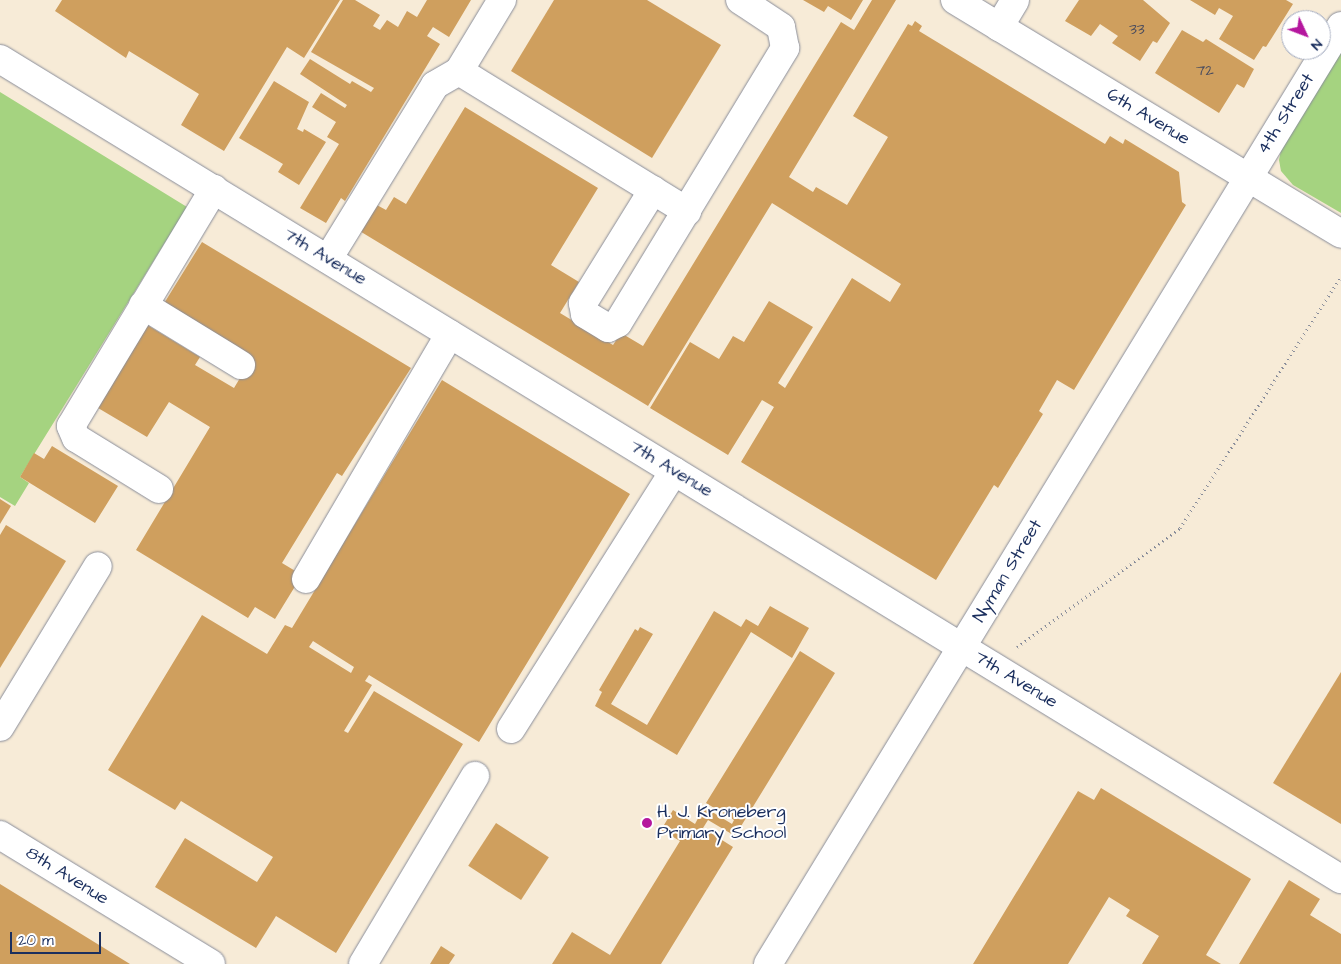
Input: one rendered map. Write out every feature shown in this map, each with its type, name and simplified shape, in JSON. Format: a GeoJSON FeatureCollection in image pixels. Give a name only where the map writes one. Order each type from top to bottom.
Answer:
{"type":"FeatureCollection","features":[{"type":"Feature","properties":{"kind":"street"},"geometry":{"type":"LineString","coordinates":[[328,259],[435,85],[458,71],[502,0]]}},
{"type":"Feature","properties":{"kind":"street"},"geometry":{"type":"LineString","coordinates":[[653,190],[584,304],[583,312],[608,328],[618,323],[785,48],[784,34],[776,22],[740,0]]}},
{"type":"Feature","properties":{"kind":"street","name":"6th Avenue"},"geometry":{"type":"LineString","coordinates":[[955,0],[1341,234]]}},
{"type":"Feature","properties":{"kind":"street"},"geometry":{"type":"LineString","coordinates":[[999,27],[1015,0]]}},
{"type":"Feature","properties":{"kind":"street","name":"4th Street"},"geometry":{"type":"LineString","coordinates":[[1248,177],[1341,26]]}},
{"type":"Feature","properties":{"kind":"street","name":"7th Avenue"},"geometry":{"type":"LineString","coordinates":[[0,59],[1341,879]]}},
{"type":"Feature","properties":{"kind":"street"},"geometry":{"type":"LineString","coordinates":[[458,71],[687,211]]}},
{"type":"Feature","properties":{"kind":"street","name":"Nyman Street"},"geometry":{"type":"LineString","coordinates":[[768,964],[1248,177]]}},
{"type":"Feature","properties":{"kind":"street"},"geometry":{"type":"LineString","coordinates":[[159,488],[76,438],[70,430],[143,305],[214,190]]}},
{"type":"Feature","properties":{"kind":"street"},"geometry":{"type":"LineString","coordinates":[[143,305],[241,365]]}},
{"type":"Feature","properties":{"kind":"street"},"geometry":{"type":"LineString","coordinates":[[306,579],[450,334]]}},
{"type":"Feature","properties":{"kind":"street"},"geometry":{"type":"LineString","coordinates":[[511,729],[674,471]]}},
{"type":"Feature","properties":{"kind":"street"},"geometry":{"type":"LineString","coordinates":[[0,727],[98,566]]}},
{"type":"Feature","properties":{"kind":"street"},"geometry":{"type":"LineString","coordinates":[[363,964],[475,776]]}},
{"type":"Feature","properties":{"kind":"street","name":"8th Avenue"},"geometry":{"type":"LineString","coordinates":[[0,835],[211,964]]}},
{"type":"Feature","properties":{"kind":"path"},"geometry":{"type":"LineString","coordinates":[[992,665],[1180,528],[1341,276]]}},
{"type":"Feature","properties":{"kind":"green space"},"geometry":{"type":"Polygon","coordinates":[[[1341,52],[1341,213],[1293,185],[1281,171],[1279,160],[1281,150],[1341,52]]]}},
{"type":"Feature","properties":{"kind":"green space"},"geometry":{"type":"Polygon","coordinates":[[[0,92],[187,207],[20,477],[29,483],[15,506],[0,497],[0,92]]]}},
{"type":"Feature","properties":{"kind":"building"},"geometry":{"type":"Polygon","coordinates":[[[62,0],[340,0],[304,58],[287,47],[224,151],[181,125],[199,94],[129,51],[126,58],[55,11],[62,0]]]}},
{"type":"Feature","properties":{"kind":"building"},"geometry":{"type":"Polygon","coordinates":[[[343,0],[355,0],[380,15],[373,26],[380,30],[387,20],[398,27],[407,11],[417,17],[427,0],[471,0],[449,37],[433,27],[427,36],[440,44],[345,201],[341,198],[326,223],[300,208],[339,144],[327,137],[336,122],[312,107],[321,93],[345,108],[347,105],[300,74],[310,59],[350,84],[352,81],[371,92],[374,88],[311,52],[343,0]]]}},
{"type":"Feature","properties":{"kind":"building"},"geometry":{"type":"Polygon","coordinates":[[[554,0],[647,0],[721,45],[652,158],[511,71],[554,0]]]}},
{"type":"Feature","properties":{"kind":"building"},"geometry":{"type":"Polygon","coordinates":[[[803,0],[863,0],[851,20],[828,6],[824,12],[803,0]]]}},
{"type":"Feature","properties":{"kind":"building"},"geometry":{"type":"Polygon","coordinates":[[[872,0],[896,0],[789,177],[813,192],[816,187],[847,205],[888,137],[853,116],[908,24],[912,26],[915,21],[922,26],[919,31],[1105,144],[1110,136],[1123,144],[1125,139],[1179,172],[1182,202],[1186,205],[1074,390],[1057,380],[1039,411],[1043,414],[998,488],[994,485],[936,580],[741,462],[774,407],[762,400],[728,455],[650,408],[690,342],[719,359],[733,336],[744,342],[769,301],[813,327],[778,383],[785,388],[852,278],[890,302],[901,284],[772,203],[648,406],[358,230],[375,204],[386,210],[394,197],[406,204],[465,107],[598,188],[551,265],[579,282],[560,313],[613,345],[621,333],[643,346],[841,22],[854,30],[872,0]]]}},
{"type":"Feature","properties":{"kind":"building"},"geometry":{"type":"Polygon","coordinates":[[[1079,0],[1143,0],[1170,23],[1157,43],[1153,41],[1140,61],[1112,43],[1118,36],[1100,24],[1091,36],[1065,21],[1079,0]]]}},
{"type":"Feature","properties":{"kind":"building"},"geometry":{"type":"Polygon","coordinates":[[[1190,0],[1286,0],[1293,4],[1289,10],[1281,10],[1281,23],[1266,47],[1263,46],[1254,60],[1219,39],[1233,16],[1219,8],[1215,15],[1190,0]]]}},
{"type":"Feature","properties":{"kind":"building"},"geometry":{"type":"Polygon","coordinates":[[[1182,30],[1203,42],[1206,39],[1254,69],[1244,88],[1237,84],[1219,113],[1155,73],[1182,30]]]}},
{"type":"Feature","properties":{"kind":"building"},"geometry":{"type":"Polygon","coordinates":[[[274,81],[309,102],[297,129],[303,132],[304,129],[326,142],[299,185],[278,172],[283,164],[239,138],[274,81]]]}},
{"type":"Feature","properties":{"kind":"building"},"geometry":{"type":"Polygon","coordinates":[[[202,242],[411,368],[342,476],[337,473],[282,563],[302,575],[275,619],[255,607],[248,618],[136,550],[210,427],[169,402],[147,437],[93,405],[144,323],[200,357],[195,365],[234,388],[252,358],[163,305],[202,242]]]}},
{"type":"Feature","properties":{"kind":"building"},"geometry":{"type":"Polygon","coordinates":[[[442,380],[630,494],[479,742],[369,675],[365,681],[372,685],[344,731],[348,733],[374,691],[463,744],[336,953],[276,916],[256,948],[155,887],[185,838],[257,882],[273,857],[181,801],[175,810],[108,770],[202,615],[267,654],[285,625],[292,628],[442,380]],[[313,641],[309,647],[351,673],[354,667],[313,641]]]}},
{"type":"Feature","properties":{"kind":"building"},"geometry":{"type":"Polygon","coordinates":[[[52,446],[118,486],[95,523],[20,477],[34,453],[44,459],[52,446]]]}},
{"type":"Feature","properties":{"kind":"building"},"geometry":{"type":"Polygon","coordinates":[[[0,499],[11,506],[0,524],[0,499]]]}},
{"type":"Feature","properties":{"kind":"building"},"geometry":{"type":"Polygon","coordinates":[[[6,525],[66,561],[0,668],[0,535],[6,525]]]}},
{"type":"Feature","properties":{"kind":"building"},"geometry":{"type":"Polygon","coordinates":[[[770,606],[809,628],[792,658],[751,632],[677,755],[595,706],[602,692],[599,690],[635,629],[638,631],[640,627],[653,634],[611,704],[647,725],[714,611],[741,627],[746,619],[758,626],[770,606]]]}},
{"type":"Feature","properties":{"kind":"building"},"geometry":{"type":"Polygon","coordinates":[[[800,651],[835,673],[735,836],[708,820],[703,828],[733,847],[661,964],[552,964],[572,932],[610,955],[680,841],[661,830],[673,810],[695,824],[704,807],[732,824],[734,820],[706,803],[800,651]]]}},
{"type":"Feature","properties":{"kind":"building"},"geometry":{"type":"Polygon","coordinates":[[[1341,672],[1341,824],[1273,783],[1341,672]]]}},
{"type":"Feature","properties":{"kind":"building"},"geometry":{"type":"Polygon","coordinates":[[[1101,788],[1251,879],[1206,955],[1221,964],[1142,964],[1159,936],[1126,916],[1130,910],[1109,897],[1068,964],[973,964],[1078,791],[1094,800],[1101,788]]]}},
{"type":"Feature","properties":{"kind":"building"},"geometry":{"type":"Polygon","coordinates":[[[496,823],[549,857],[521,900],[468,866],[496,823]]]}},
{"type":"Feature","properties":{"kind":"building"},"geometry":{"type":"Polygon","coordinates":[[[1289,880],[1320,899],[1310,915],[1341,934],[1341,964],[1239,964],[1289,880]]]}},
{"type":"Feature","properties":{"kind":"building"},"geometry":{"type":"Polygon","coordinates":[[[0,884],[130,964],[0,964],[0,884]]]}},
{"type":"Feature","properties":{"kind":"building"},"geometry":{"type":"Polygon","coordinates":[[[441,946],[455,955],[449,964],[430,964],[441,946]]]}},
{"type":"Feature","properties":{"kind":"place","name":"H. J. Kroneberg Primary School"},"geometry":{"type":"Point","coordinates":[647,823]}}]}
